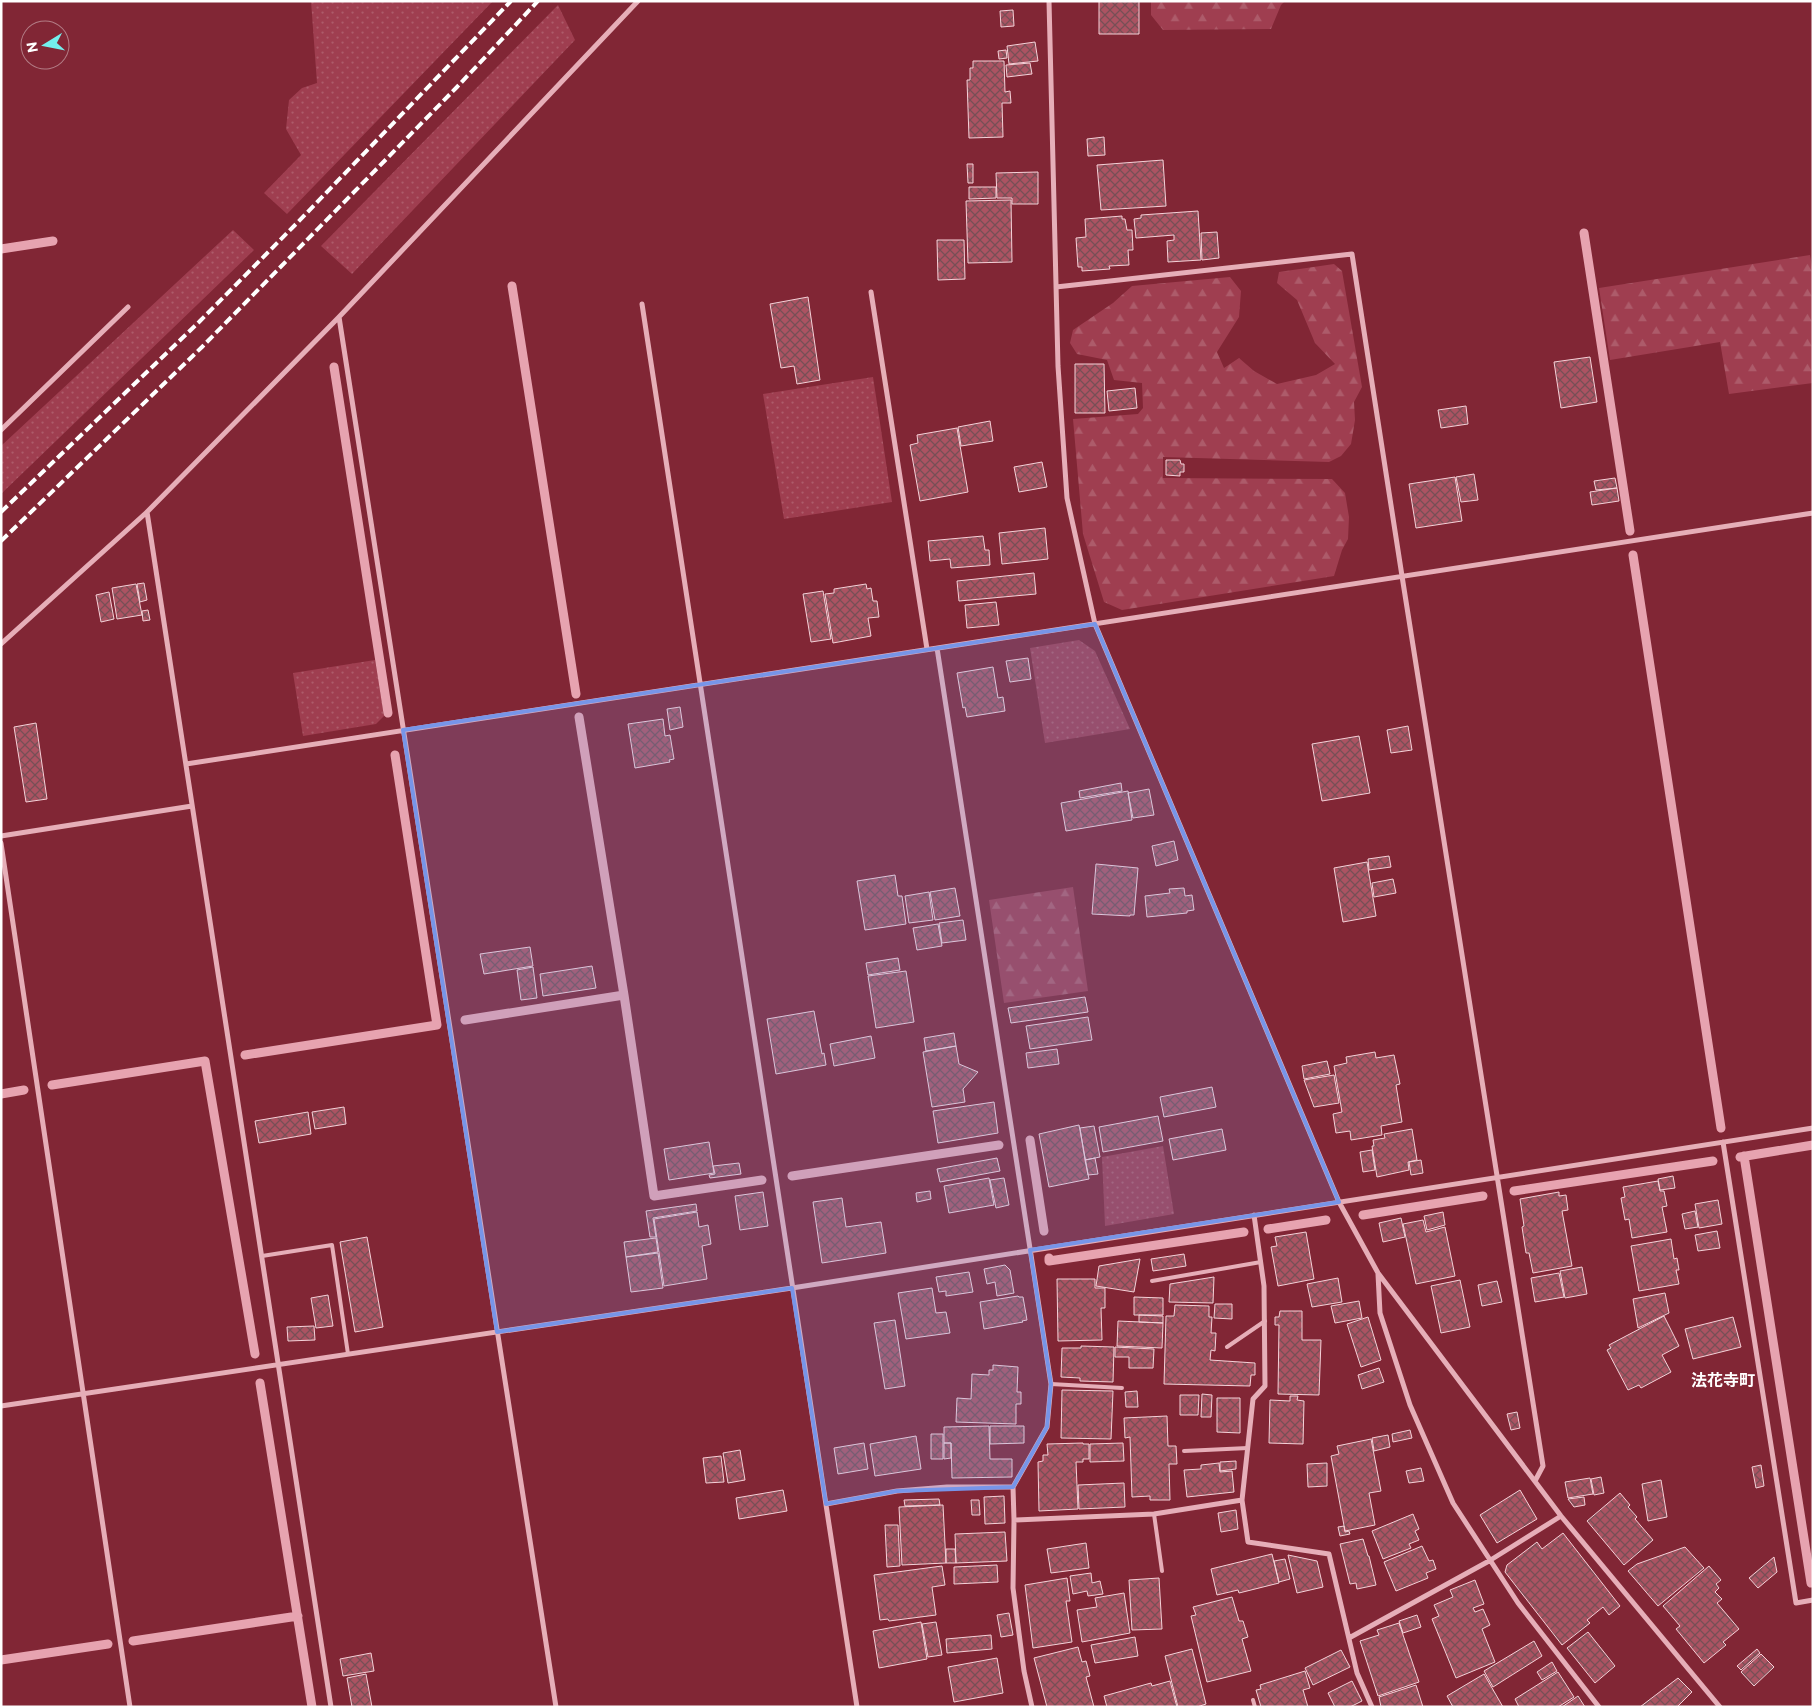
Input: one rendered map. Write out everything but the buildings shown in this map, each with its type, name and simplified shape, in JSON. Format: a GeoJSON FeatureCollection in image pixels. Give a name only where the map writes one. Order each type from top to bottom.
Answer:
{"type":"FeatureCollection","features":[{"type":"Feature","properties":{"kind":"street"},"geometry":{"type":"LineString","coordinates":[[1,644],[147,512],[339,317],[638,1]]}},
{"type":"Feature","properties":{"kind":"street"},"geometry":{"type":"LineString","coordinates":[[1049,1],[1058,366],[1067,498],[1095,624],[1339,1202],[1378,1273],[1561,1516],[1720,1707]]}},
{"type":"Feature","properties":{"kind":"street"},"geometry":{"type":"LineString","coordinates":[[1056,287],[1352,254],[1543,1466],[1535,1481]]}},
{"type":"Feature","properties":{"kind":"street"},"geometry":{"type":"LineString","coordinates":[[871,292],[927,649]]}},
{"type":"Feature","properties":{"kind":"street"},"geometry":{"type":"LineString","coordinates":[[642,304],[857,1707]]}},
{"type":"Feature","properties":{"kind":"street"},"geometry":{"type":"LineString","coordinates":[[1,430],[128,307]]}},
{"type":"Feature","properties":{"kind":"street"},"geometry":{"type":"LineString","coordinates":[[339,317],[556,1707]]}},
{"type":"Feature","properties":{"kind":"street"},"geometry":{"type":"LineString","coordinates":[[147,512],[331,1707]]}},
{"type":"Feature","properties":{"kind":"street"},"geometry":{"type":"LineString","coordinates":[[186,764],[1813,513]]}},
{"type":"Feature","properties":{"kind":"street"},"geometry":{"type":"LineString","coordinates":[[937,648],[1051,1384],[1047,1427],[1013,1487],[1013,1588],[1024,1672],[1032,1707]]}},
{"type":"Feature","properties":{"kind":"street"},"geometry":{"type":"LineString","coordinates":[[1,836],[192,806]]}},
{"type":"Feature","properties":{"kind":"street"},"geometry":{"type":"LineString","coordinates":[[1,843],[130,1707]]}},
{"type":"Feature","properties":{"kind":"street"},"geometry":{"type":"LineString","coordinates":[[1,1406],[792,1288],[1813,1128]]}},
{"type":"Feature","properties":{"kind":"street"},"geometry":{"type":"LineString","coordinates":[[1723,1142],[1796,1603],[1813,1600]]}},
{"type":"Feature","properties":{"kind":"street"},"geometry":{"type":"LineString","coordinates":[[1254,1215],[1264,1286],[1265,1386],[1253,1399],[1242,1500],[1248,1542],[1329,1554],[1358,1673],[1372,1707]]}},
{"type":"Feature","properties":{"kind":"street"},"geometry":{"type":"LineString","coordinates":[[1378,1273],[1380,1313],[1410,1405],[1453,1503],[1518,1603],[1599,1707]]}},
{"type":"Feature","properties":{"kind":"street"},"geometry":{"type":"LineString","coordinates":[[826,1504],[897,1491],[948,1487],[1013,1487]]}},
{"type":"Feature","properties":{"kind":"street"},"geometry":{"type":"LineString","coordinates":[[1014,1520],[1154,1514],[1242,1500]]}},
{"type":"Feature","properties":{"kind":"street"},"geometry":{"type":"LineString","coordinates":[[1349,1638],[1489,1561],[1561,1516]]}},
{"type":"Feature","properties":{"kind":"lane"},"geometry":{"type":"LineString","coordinates":[[262,1256],[332,1246],[348,1354]]}},
{"type":"Feature","properties":{"kind":"lane"},"geometry":{"type":"LineString","coordinates":[[1152,1281],[1261,1262]]}},
{"type":"Feature","properties":{"kind":"lane"},"geometry":{"type":"LineString","coordinates":[[1227,1347],[1265,1321]]}},
{"type":"Feature","properties":{"kind":"lane"},"geometry":{"type":"LineString","coordinates":[[1051,1384],[1122,1388]]}},
{"type":"Feature","properties":{"kind":"lane"},"geometry":{"type":"LineString","coordinates":[[1184,1451],[1248,1448]]}},
{"type":"Feature","properties":{"kind":"lane"},"geometry":{"type":"LineString","coordinates":[[1154,1514],[1162,1571]]}},
{"type":"Feature","properties":{"kind":"lane"},"geometry":{"type":"LineString","coordinates":[[1253,1700],[1254,1707]]}},
{"type":"Feature","properties":{"kind":"highlighted area"},"geometry":{"type":"Polygon","coordinates":[[[1095,624],[1339,1202],[1030,1250],[1051,1384],[1047,1427],[1013,1487],[897,1491],[826,1504],[792,1288],[497,1332],[403,730],[1095,624]]]}},
{"type":"Feature","properties":{"kind":"green space"},"geometry":{"type":"Polygon","coordinates":[[[311,1],[493,1],[287,214],[264,193],[301,155],[286,129],[289,100],[302,88],[317,83],[311,1]]]}},
{"type":"Feature","properties":{"kind":"green space"},"geometry":{"type":"Polygon","coordinates":[[[1151,1],[1285,1],[1281,5],[1271,29],[1163,30],[1151,15],[1151,1]]]}},
{"type":"Feature","properties":{"kind":"green space"},"geometry":{"type":"Polygon","coordinates":[[[558,5],[575,40],[352,274],[321,246],[558,5]]]}},
{"type":"Feature","properties":{"kind":"green space"},"geometry":{"type":"Polygon","coordinates":[[[233,230],[254,250],[1,494],[1,446],[233,230]]]}},
{"type":"Feature","properties":{"kind":"green space"},"geometry":{"type":"Polygon","coordinates":[[[1810,255],[1813,273],[1813,383],[1729,394],[1720,342],[1610,360],[1599,288],[1810,255]]]}},
{"type":"Feature","properties":{"kind":"green space"},"geometry":{"type":"Polygon","coordinates":[[[1334,264],[1342,271],[1362,387],[1354,402],[1355,420],[1351,444],[1341,456],[1329,462],[1163,457],[1163,478],[1332,479],[1345,493],[1349,517],[1348,539],[1342,550],[1334,576],[1122,610],[1104,602],[1083,534],[1073,419],[1138,414],[1143,408],[1142,383],[1114,380],[1107,360],[1077,354],[1070,343],[1073,330],[1113,303],[1132,286],[1230,277],[1241,291],[1239,317],[1217,352],[1224,368],[1239,358],[1254,371],[1277,384],[1316,375],[1335,364],[1315,343],[1297,300],[1277,283],[1279,272],[1334,264]]]}},
{"type":"Feature","properties":{"kind":"green space"},"geometry":{"type":"Polygon","coordinates":[[[873,377],[892,502],[784,519],[763,394],[873,377]]]}},
{"type":"Feature","properties":{"kind":"green space"},"geometry":{"type":"Polygon","coordinates":[[[1079,640],[1095,651],[1130,729],[1045,743],[1030,648],[1079,640]]]}},
{"type":"Feature","properties":{"kind":"green space"},"geometry":{"type":"Polygon","coordinates":[[[375,660],[384,716],[376,724],[303,736],[293,673],[375,660]]]}},
{"type":"Feature","properties":{"kind":"green space"},"geometry":{"type":"Polygon","coordinates":[[[1073,887],[1088,991],[1004,1003],[989,900],[1073,887]]]}},
{"type":"Feature","properties":{"kind":"green space"},"geometry":{"type":"Polygon","coordinates":[[[1163,1146],[1174,1214],[1105,1226],[1102,1157],[1163,1146]]]}},
{"type":"Feature","properties":{"kind":"waterway"},"geometry":{"type":"LineString","coordinates":[[1584,233],[1630,531]]}},
{"type":"Feature","properties":{"kind":"waterway"},"geometry":{"type":"LineString","coordinates":[[1,249],[53,241]]}},
{"type":"Feature","properties":{"kind":"waterway"},"geometry":{"type":"LineString","coordinates":[[512,286],[576,694]]}},
{"type":"Feature","properties":{"kind":"waterway"},"geometry":{"type":"LineString","coordinates":[[334,367],[388,713]]}},
{"type":"Feature","properties":{"kind":"waterway"},"geometry":{"type":"LineString","coordinates":[[1633,555],[1721,1128]]}},
{"type":"Feature","properties":{"kind":"waterway"},"geometry":{"type":"LineString","coordinates":[[579,717],[624,995]]}},
{"type":"Feature","properties":{"kind":"waterway"},"geometry":{"type":"LineString","coordinates":[[245,1055],[437,1025],[395,755]]}},
{"type":"Feature","properties":{"kind":"waterway"},"geometry":{"type":"LineString","coordinates":[[465,1020],[624,995],[654,1196],[762,1180]]}},
{"type":"Feature","properties":{"kind":"waterway"},"geometry":{"type":"LineString","coordinates":[[52,1085],[205,1061],[255,1354]]}},
{"type":"Feature","properties":{"kind":"waterway"},"geometry":{"type":"LineString","coordinates":[[1,1094],[24,1090]]}},
{"type":"Feature","properties":{"kind":"waterway"},"geometry":{"type":"LineString","coordinates":[[1030,1140],[1044,1231]]}},
{"type":"Feature","properties":{"kind":"waterway"},"geometry":{"type":"LineString","coordinates":[[792,1176],[999,1145]]}},
{"type":"Feature","properties":{"kind":"waterway"},"geometry":{"type":"LineString","coordinates":[[1740,1157],[1813,1145]]}},
{"type":"Feature","properties":{"kind":"waterway"},"geometry":{"type":"LineString","coordinates":[[1744,1156],[1811,1583]]}},
{"type":"Feature","properties":{"kind":"waterway"},"geometry":{"type":"LineString","coordinates":[[1514,1191],[1713,1161]]}},
{"type":"Feature","properties":{"kind":"waterway"},"geometry":{"type":"LineString","coordinates":[[1363,1215],[1483,1196]]}},
{"type":"Feature","properties":{"kind":"waterway"},"geometry":{"type":"LineString","coordinates":[[1268,1229],[1326,1220]]}},
{"type":"Feature","properties":{"kind":"waterway"},"geometry":{"type":"LineString","coordinates":[[1049,1258],[1049,1261],[1244,1232]]}},
{"type":"Feature","properties":{"kind":"waterway"},"geometry":{"type":"LineString","coordinates":[[260,1383],[312,1707]]}},
{"type":"Feature","properties":{"kind":"waterway"},"geometry":{"type":"LineString","coordinates":[[133,1641],[298,1616]]}},
{"type":"Feature","properties":{"kind":"waterway"},"geometry":{"type":"LineString","coordinates":[[1,1660],[108,1644]]}},
{"type":"Feature","properties":{"kind":"railway"},"geometry":{"type":"LineString","coordinates":[[1,512],[199,322],[511,1]]}},
{"type":"Feature","properties":{"kind":"railway"},"geometry":{"type":"LineString","coordinates":[[1,541],[202,347],[457,87],[538,1]]}},
{"type":"Feature","properties":{"kind":"district","name":"法花寺町"},"geometry":{"type":"Point","coordinates":[1723,1380]}}]}
